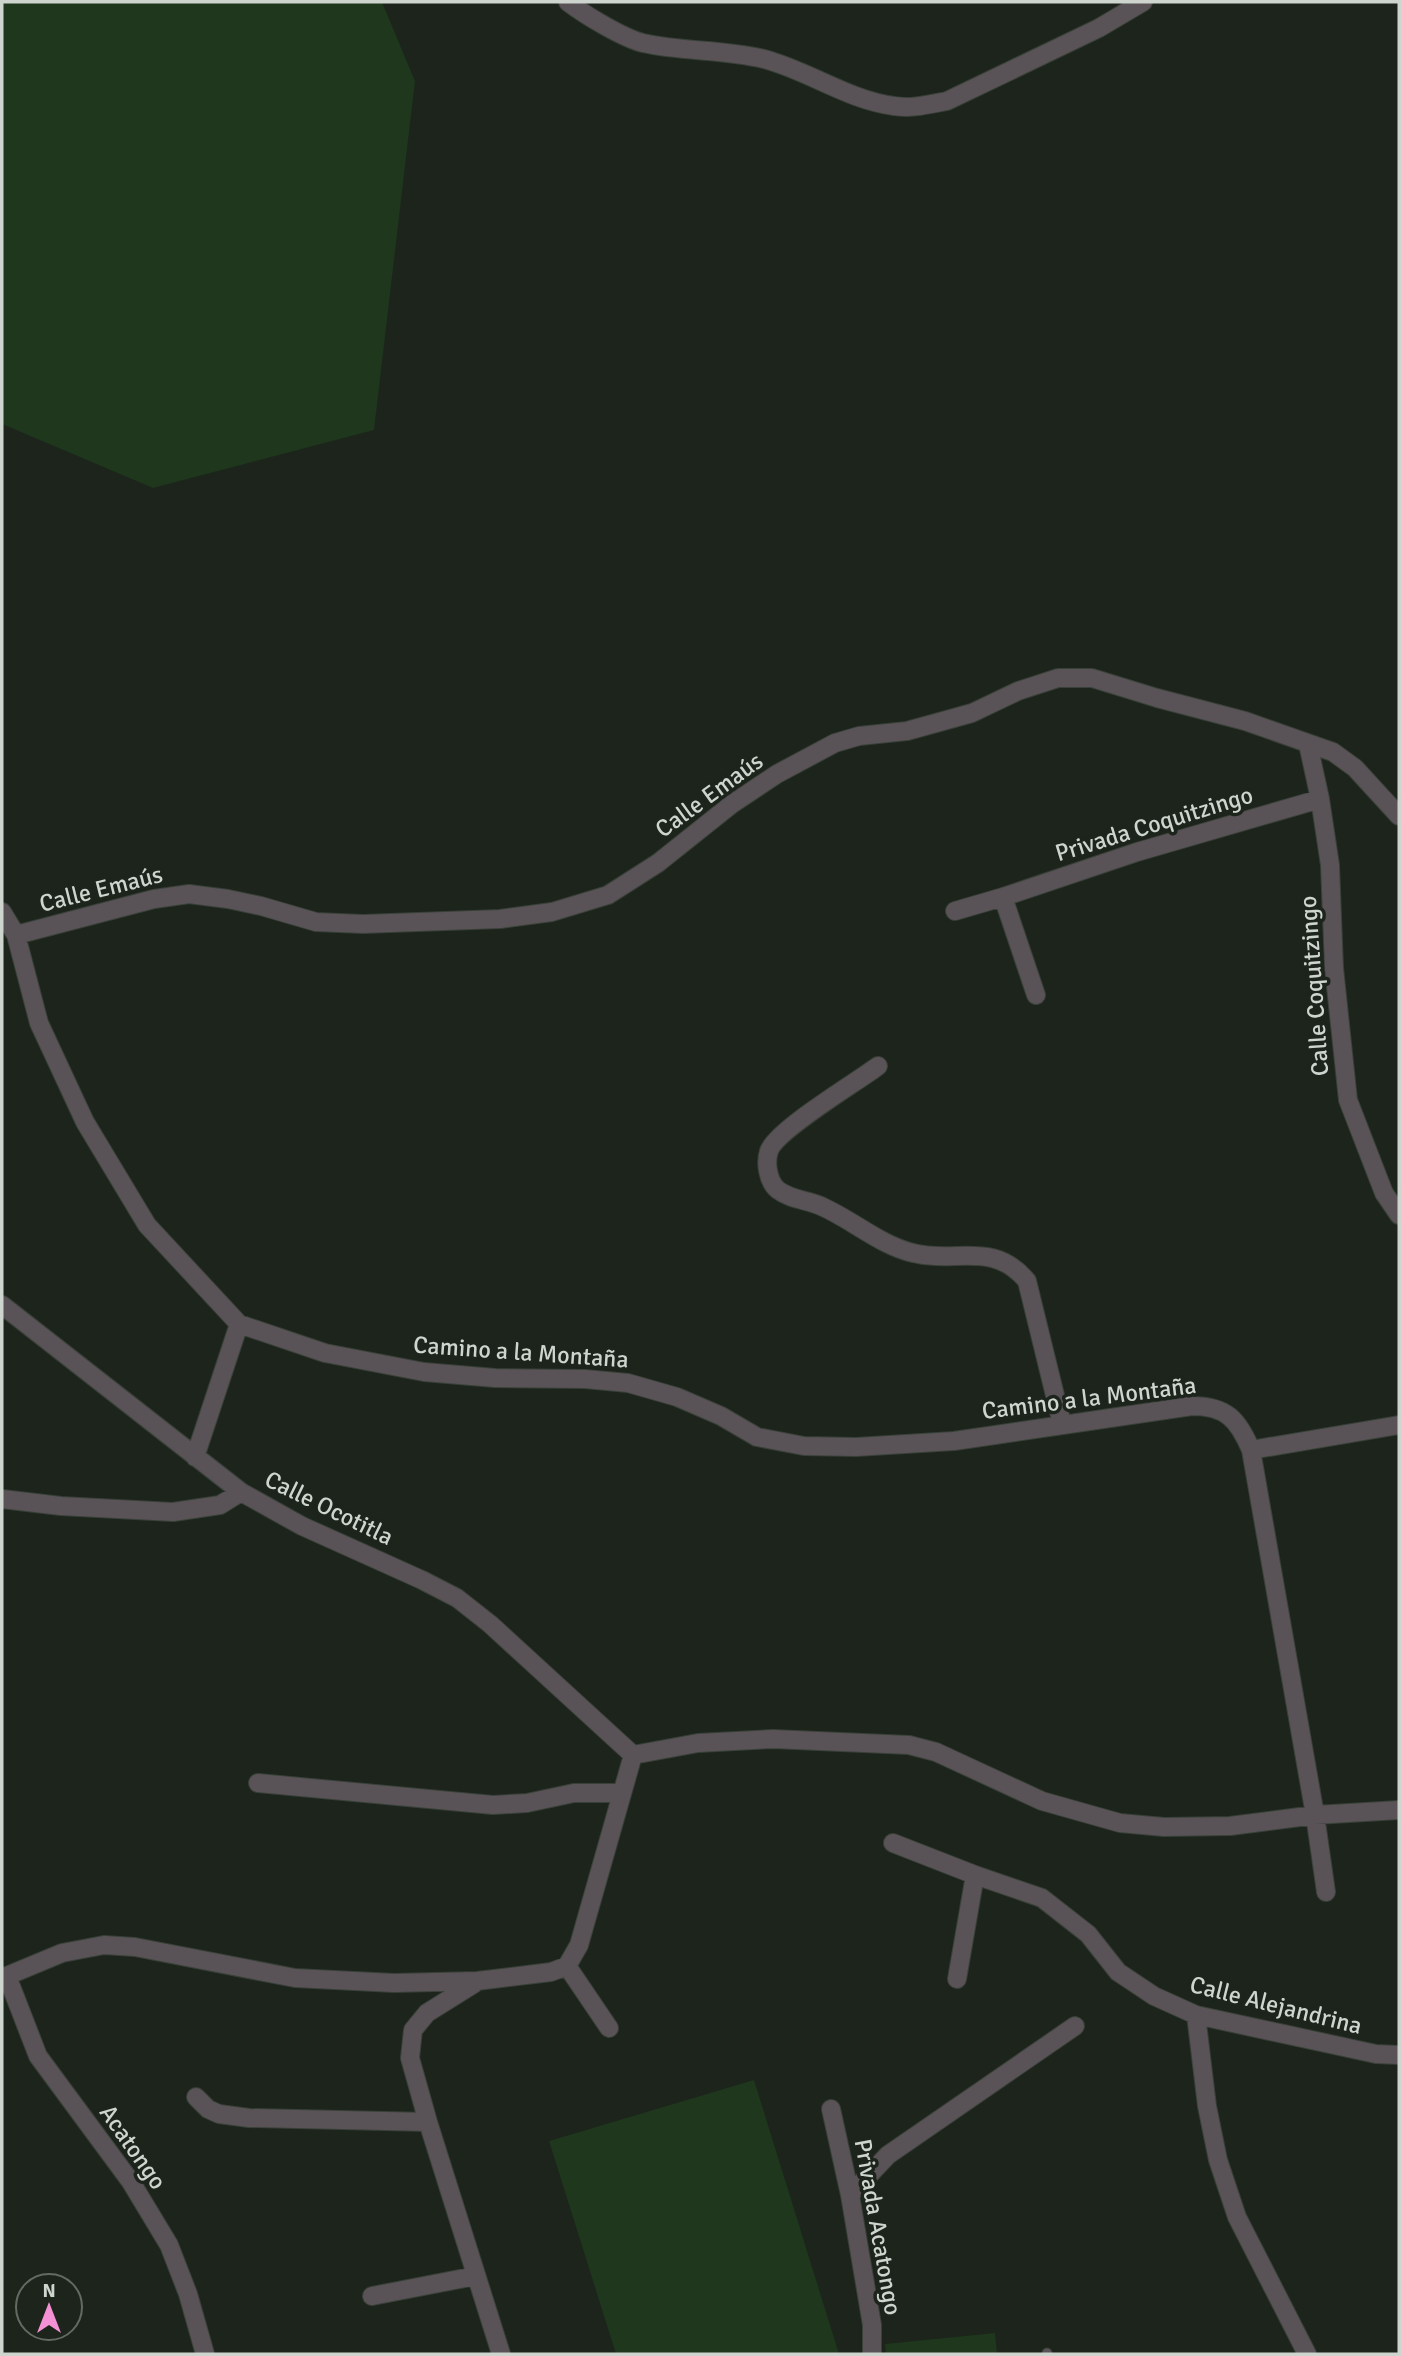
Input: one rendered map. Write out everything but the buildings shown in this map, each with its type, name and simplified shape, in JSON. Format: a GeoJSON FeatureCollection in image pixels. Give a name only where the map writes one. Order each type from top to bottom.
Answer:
{"type":"FeatureCollection","features":[{"type":"Feature","properties":{"kind":"street"},"geometry":{"type":"LineString","coordinates":[[568,2],[641,43],[734,53],[766,60],[869,101],[897,107],[925,106],[947,101],[1100,27],[1143,2]]}},
{"type":"Feature","properties":{"kind":"street","name":"Calle Emaús"},"geometry":{"type":"LineString","coordinates":[[16,935],[154,899],[189,894],[228,898],[316,922],[363,925],[490,919],[552,912],[608,895],[658,863],[732,804],[777,774],[835,743],[859,736],[907,731],[972,713],[1018,691],[1058,678],[1092,678],[1245,721],[1333,752],[1355,768],[1399,816]]}},
{"type":"Feature","properties":{"kind":"street","name":"Calle Coquitzingo"},"geometry":{"type":"LineString","coordinates":[[1308,744],[1330,865],[1334,968],[1348,1100],[1384,1193],[1399,1215]]}},
{"type":"Feature","properties":{"kind":"street","name":"Privada Coquitzingo"},"geometry":{"type":"LineString","coordinates":[[955,911],[1137,852],[1320,799]]}},
{"type":"Feature","properties":{"kind":"street"},"geometry":{"type":"LineString","coordinates":[[1003,897],[1036,995]]}},
{"type":"Feature","properties":{"kind":"street","name":"Camino a la Montaña"},"geometry":{"type":"LineString","coordinates":[[2,912],[16,935],[39,1023],[85,1122],[147,1225],[239,1324],[325,1353],[424,1371],[495,1378],[628,1382],[677,1397],[721,1416],[757,1437],[804,1446],[856,1447],[954,1441],[1192,1406],[1209,1406],[1228,1414],[1243,1431],[1251,1450],[1326,1892]]}},
{"type":"Feature","properties":{"kind":"street"},"geometry":{"type":"LineString","coordinates":[[878,1066],[782,1134],[769,1149],[769,1176],[777,1189],[794,1198],[823,1207],[896,1248],[915,1254],[999,1259],[1016,1267],[1027,1281],[1062,1424]]}},
{"type":"Feature","properties":{"kind":"street","name":"Calle Ocotitla"},"geometry":{"type":"LineString","coordinates":[[2,1305],[241,1492],[302,1526],[457,1598],[490,1624],[633,1755]]}},
{"type":"Feature","properties":{"kind":"street"},"geometry":{"type":"LineString","coordinates":[[195,1457],[239,1324]]}},
{"type":"Feature","properties":{"kind":"street"},"geometry":{"type":"LineString","coordinates":[[1251,1450],[1399,1425]]}},
{"type":"Feature","properties":{"kind":"street"},"geometry":{"type":"LineString","coordinates":[[2,1499],[61,1506],[173,1512],[220,1504],[241,1492]]}},
{"type":"Feature","properties":{"kind":"street"},"geometry":{"type":"LineString","coordinates":[[4,1977],[62,1953],[104,1945],[135,1947],[295,1978],[394,1983],[477,1982],[551,1972],[567,1966],[579,1945],[633,1755],[698,1743],[773,1739],[909,1745],[936,1752],[1042,1801],[1121,1823],[1164,1827],[1230,1826],[1315,1815],[1399,1810]]}},
{"type":"Feature","properties":{"kind":"street"},"geometry":{"type":"LineString","coordinates":[[258,1783],[493,1805],[527,1803],[574,1793],[622,1793]]}},
{"type":"Feature","properties":{"kind":"street","name":"Calle Alejandrina"},"geometry":{"type":"LineString","coordinates":[[893,1843],[1042,1898],[1088,1934],[1118,1972],[1154,1996],[1196,2015],[1376,2054],[1399,2055]]}},
{"type":"Feature","properties":{"kind":"street"},"geometry":{"type":"LineString","coordinates":[[957,1979],[975,1875]]}},
{"type":"Feature","properties":{"kind":"street"},"geometry":{"type":"LineString","coordinates":[[567,1966],[609,2028]]}},
{"type":"Feature","properties":{"kind":"street","name":"Acatongo"},"geometry":{"type":"LineString","coordinates":[[4,1977],[38,2056],[131,2182],[169,2245],[188,2294],[205,2354]]}},
{"type":"Feature","properties":{"kind":"street"},"geometry":{"type":"LineString","coordinates":[[477,1982],[427,2013],[413,2030],[410,2058],[501,2354]]}},
{"type":"Feature","properties":{"kind":"street"},"geometry":{"type":"LineString","coordinates":[[1196,2015],[1207,2106],[1218,2160],[1237,2217],[1307,2354]]}},
{"type":"Feature","properties":{"kind":"street"},"geometry":{"type":"LineString","coordinates":[[850,2195],[888,2155],[1075,2026]]}},
{"type":"Feature","properties":{"kind":"street"},"geometry":{"type":"LineString","coordinates":[[196,2097],[208,2109],[219,2114],[248,2118],[428,2122]]}},
{"type":"Feature","properties":{"kind":"street","name":"Privada Acatongo"},"geometry":{"type":"LineString","coordinates":[[831,2109],[850,2195],[872,2325],[872,2354]]}},
{"type":"Feature","properties":{"kind":"street"},"geometry":{"type":"LineString","coordinates":[[372,2296],[475,2276]]}},
{"type":"Feature","properties":{"kind":"green space"},"geometry":{"type":"Polygon","coordinates":[[[2,2],[382,2],[415,81],[374,430],[153,488],[2,424],[2,2]]]}},
{"type":"Feature","properties":{"kind":"green space"},"geometry":{"type":"Polygon","coordinates":[[[754,2080],[839,2354],[616,2354],[549,2141],[754,2080]]]}},
{"type":"Feature","properties":{"kind":"green space"},"geometry":{"type":"Polygon","coordinates":[[[995,2333],[997,2354],[886,2354],[885,2344],[995,2333]]]}}]}
